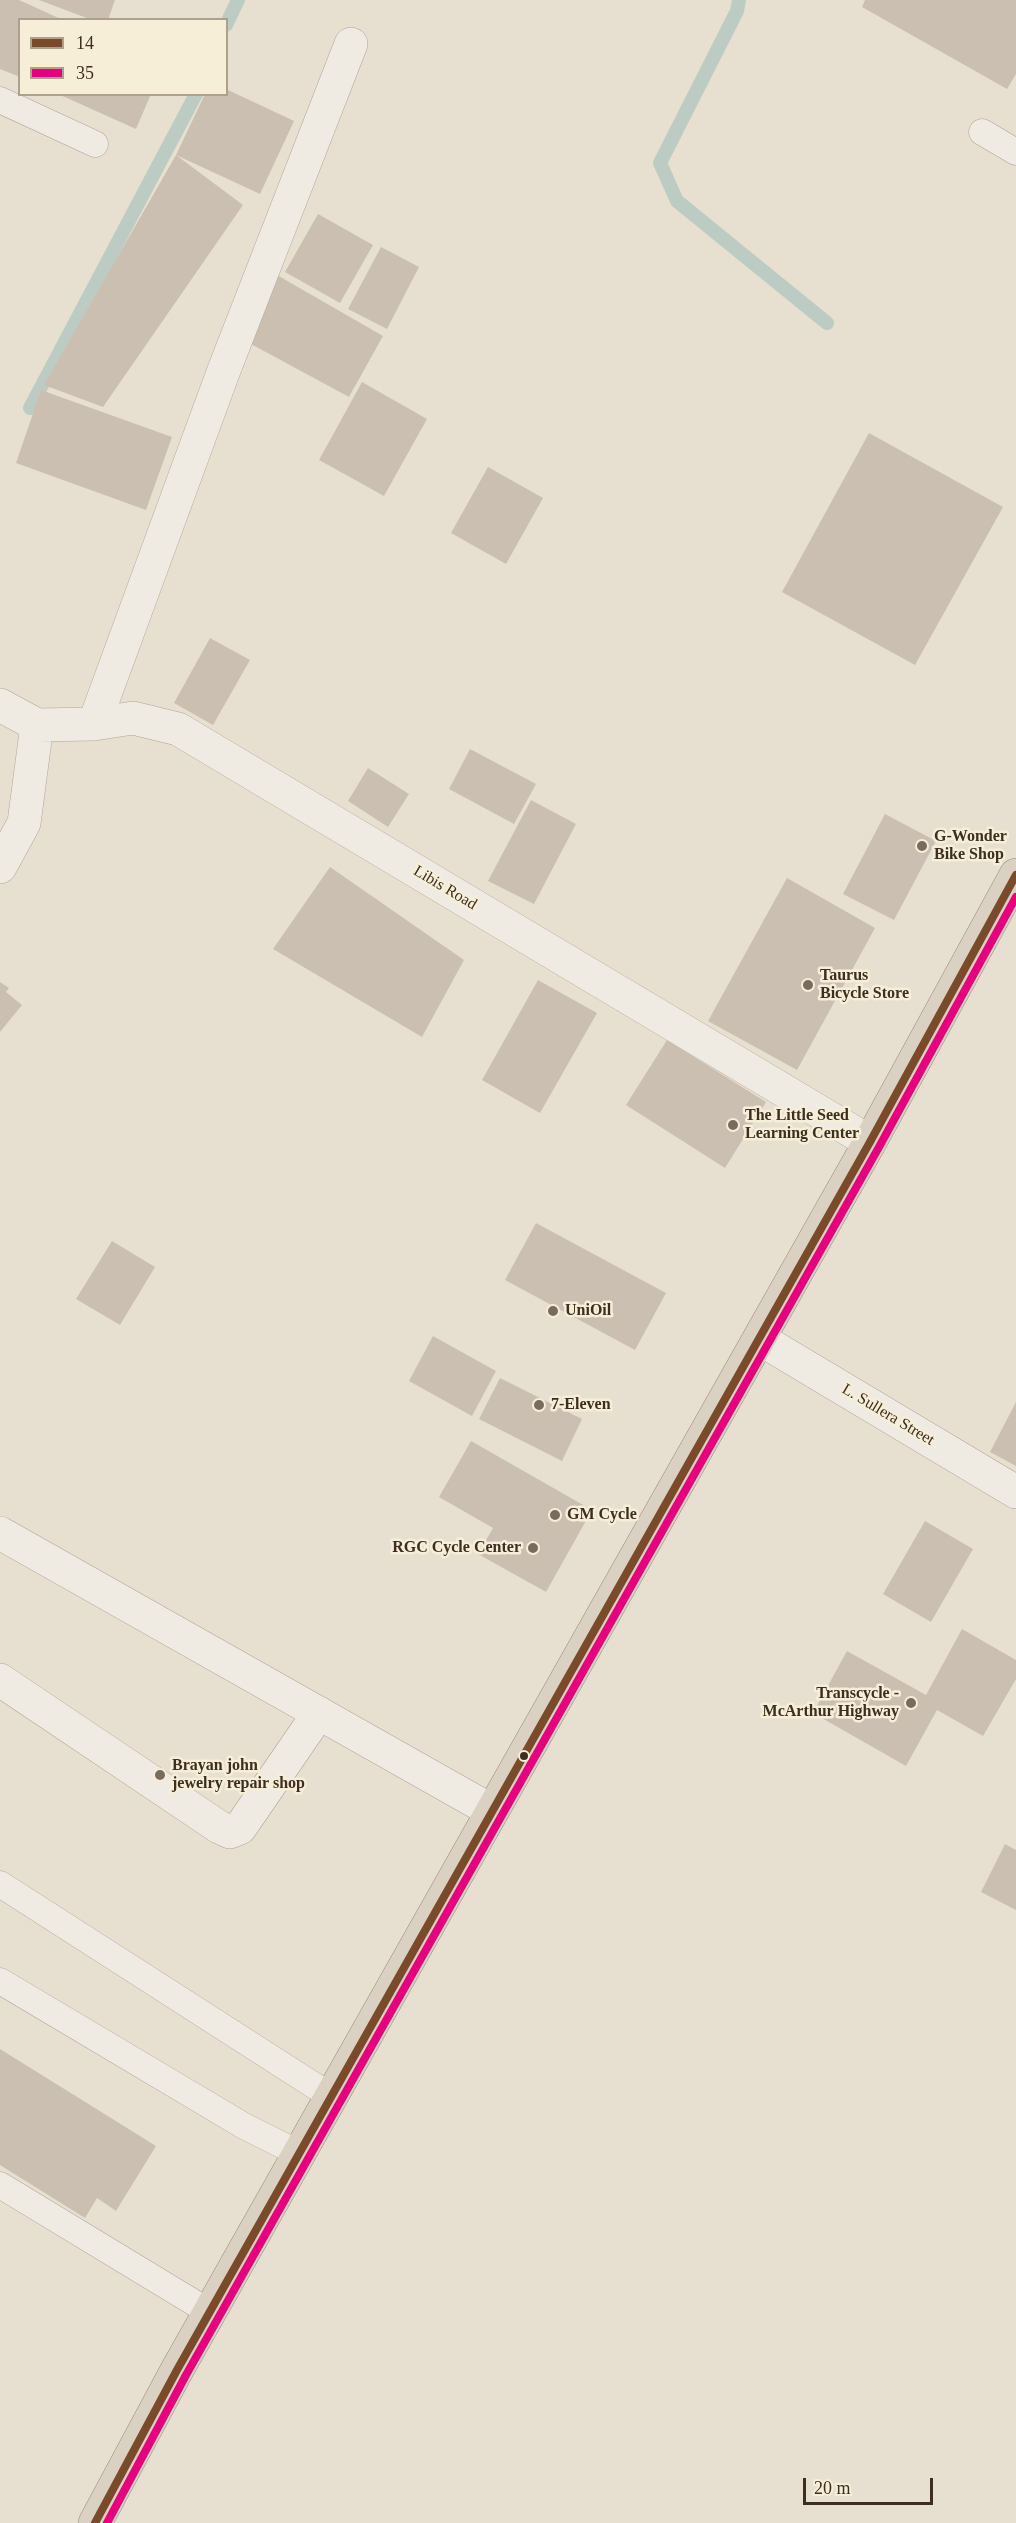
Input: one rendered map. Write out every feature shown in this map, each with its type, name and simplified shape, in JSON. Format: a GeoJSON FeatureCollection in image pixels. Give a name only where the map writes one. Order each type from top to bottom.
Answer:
{"type":"FeatureCollection","features":[{"type":"Feature","properties":{"kind":"highway"},"geometry":{"type":"LineString","coordinates":[[95,2523],[492,1811],[760,1339],[1016,875]]}},
{"type":"Feature","properties":{"kind":"street"},"geometry":{"type":"LineString","coordinates":[[94,724],[224,370],[351,44]]}},
{"type":"Feature","properties":{"kind":"street","name":"Libis Road"},"geometry":{"type":"LineString","coordinates":[[0,705],[37,725],[94,724],[133,718],[178,729],[870,1142]]}},
{"type":"Feature","properties":{"kind":"street"},"geometry":{"type":"LineString","coordinates":[[0,867],[24,823],[37,725]]}},
{"type":"Feature","properties":{"kind":"street","name":"L. Sullera Street"},"geometry":{"type":"LineString","coordinates":[[760,1339],[1016,1492]]}},
{"type":"Feature","properties":{"kind":"street"},"geometry":{"type":"LineString","coordinates":[[0,1533],[492,1811]]}},
{"type":"Feature","properties":{"kind":"street"},"geometry":{"type":"LineString","coordinates":[[0,1680],[219,1827],[230,1832],[240,1828],[319,1713]]}},
{"type":"Feature","properties":{"kind":"lane"},"geometry":{"type":"LineString","coordinates":[[0,100],[95,144]]}},
{"type":"Feature","properties":{"kind":"lane"},"geometry":{"type":"LineString","coordinates":[[982,132],[1016,152]]}},
{"type":"Feature","properties":{"kind":"lane"},"geometry":{"type":"LineString","coordinates":[[0,1884],[332,2097]]}},
{"type":"Feature","properties":{"kind":"lane"},"geometry":{"type":"LineString","coordinates":[[0,1981],[244,2126],[300,2154]]}},
{"type":"Feature","properties":{"kind":"lane"},"geometry":{"type":"LineString","coordinates":[[0,2185],[211,2313]]}},
{"type":"Feature","properties":{"kind":"building"},"geometry":{"type":"Polygon","coordinates":[[[0,0],[19,0],[59,18],[18,18],[18,76],[0,69],[0,0]]]}},
{"type":"Feature","properties":{"kind":"building"},"geometry":{"type":"Polygon","coordinates":[[[39,0],[115,0],[109,18],[87,18],[39,0]]]}},
{"type":"Feature","properties":{"kind":"building"},"geometry":{"type":"Polygon","coordinates":[[[865,0],[1016,0],[1016,74],[1007,89],[862,7],[865,0]]]}},
{"type":"Feature","properties":{"kind":"building"},"geometry":{"type":"Polygon","coordinates":[[[228,90],[294,121],[260,194],[176,155],[204,96],[228,96],[228,90]]]}},
{"type":"Feature","properties":{"kind":"building"},"geometry":{"type":"Polygon","coordinates":[[[62,96],[150,96],[136,129],[62,96]]]}},
{"type":"Feature","properties":{"kind":"building"},"geometry":{"type":"Polygon","coordinates":[[[176,155],[243,205],[103,407],[44,385],[176,155]]]}},
{"type":"Feature","properties":{"kind":"building"},"geometry":{"type":"Polygon","coordinates":[[[318,214],[373,245],[340,303],[285,272],[318,214]]]}},
{"type":"Feature","properties":{"kind":"building"},"geometry":{"type":"Polygon","coordinates":[[[381,247],[419,267],[387,329],[348,309],[381,247]]]}},
{"type":"Feature","properties":{"kind":"building"},"geometry":{"type":"Polygon","coordinates":[[[277,275],[383,336],[349,397],[251,344],[277,275]]]}},
{"type":"Feature","properties":{"kind":"building"},"geometry":{"type":"Polygon","coordinates":[[[362,382],[427,419],[384,496],[319,460],[362,382]]]}},
{"type":"Feature","properties":{"kind":"building"},"geometry":{"type":"Polygon","coordinates":[[[41,390],[172,437],[146,510],[16,463],[41,390]]]}},
{"type":"Feature","properties":{"kind":"building"},"geometry":{"type":"Polygon","coordinates":[[[869,433],[1003,507],[915,665],[782,592],[869,433]]]}},
{"type":"Feature","properties":{"kind":"building"},"geometry":{"type":"Polygon","coordinates":[[[488,467],[543,498],[506,564],[451,533],[488,467]]]}},
{"type":"Feature","properties":{"kind":"building"},"geometry":{"type":"Polygon","coordinates":[[[210,638],[250,660],[213,725],[174,703],[210,638]]]}},
{"type":"Feature","properties":{"kind":"building"},"geometry":{"type":"Polygon","coordinates":[[[470,749],[536,784],[514,824],[449,789],[470,749]]]}},
{"type":"Feature","properties":{"kind":"building"},"geometry":{"type":"Polygon","coordinates":[[[368,768],[409,794],[388,827],[348,801],[368,768]]]}},
{"type":"Feature","properties":{"kind":"building"},"geometry":{"type":"Polygon","coordinates":[[[531,800],[576,824],[534,904],[488,881],[531,800]]]}},
{"type":"Feature","properties":{"kind":"building"},"geometry":{"type":"Polygon","coordinates":[[[885,814],[936,841],[894,920],[843,894],[885,814]]]}},
{"type":"Feature","properties":{"kind":"building"},"geometry":{"type":"Polygon","coordinates":[[[330,867],[464,960],[422,1037],[273,949],[330,867]]]}},
{"type":"Feature","properties":{"kind":"building"},"geometry":{"type":"Polygon","coordinates":[[[787,878],[875,928],[797,1070],[708,1021],[787,878]]]}},
{"type":"Feature","properties":{"kind":"building"},"geometry":{"type":"Polygon","coordinates":[[[538,980],[597,1013],[540,1113],[482,1080],[538,980]]]}},
{"type":"Feature","properties":{"kind":"building"},"geometry":{"type":"Polygon","coordinates":[[[0,982],[9,988],[6,992],[22,1005],[0,1032],[0,982]]]}},
{"type":"Feature","properties":{"kind":"building"},"geometry":{"type":"Polygon","coordinates":[[[667,1040],[766,1102],[725,1168],[626,1105],[667,1040]]]}},
{"type":"Feature","properties":{"kind":"building"},"geometry":{"type":"Polygon","coordinates":[[[536,1223],[666,1293],[635,1350],[505,1280],[536,1223]]]}},
{"type":"Feature","properties":{"kind":"building"},"geometry":{"type":"Polygon","coordinates":[[[112,1241],[155,1267],[120,1325],[76,1299],[112,1241]]]}},
{"type":"Feature","properties":{"kind":"building"},"geometry":{"type":"Polygon","coordinates":[[[433,1336],[496,1371],[472,1416],[409,1381],[433,1336]]]}},
{"type":"Feature","properties":{"kind":"building"},"geometry":{"type":"Polygon","coordinates":[[[500,1378],[582,1419],[562,1461],[479,1419],[500,1378]]]}},
{"type":"Feature","properties":{"kind":"building"},"geometry":{"type":"Polygon","coordinates":[[[1016,1402],[1016,1466],[990,1452],[1016,1402]]]}},
{"type":"Feature","properties":{"kind":"building"},"geometry":{"type":"Polygon","coordinates":[[[471,1441],[592,1510],[546,1592],[478,1554],[493,1528],[439,1497],[471,1441]]]}},
{"type":"Feature","properties":{"kind":"building"},"geometry":{"type":"Polygon","coordinates":[[[925,1521],[973,1549],[931,1622],[883,1594],[925,1521]]]}},
{"type":"Feature","properties":{"kind":"building","name":"Transcycle - McArthur Highway"},"geometry":{"type":"Polygon","coordinates":[[[962,1629],[1016,1660],[1016,1679],[983,1736],[937,1710],[906,1766],[813,1713],[847,1651],[926,1695],[962,1629]]]}},
{"type":"Feature","properties":{"kind":"building"},"geometry":{"type":"Polygon","coordinates":[[[1005,1844],[1016,1850],[1016,1910],[981,1892],[1005,1844]]]}},
{"type":"Feature","properties":{"kind":"building"},"geometry":{"type":"Polygon","coordinates":[[[0,2049],[156,2146],[116,2211],[97,2198],[85,2218],[0,2165],[0,2049]]]}},
{"type":"Feature","properties":{"kind":"waterway"},"geometry":{"type":"LineString","coordinates":[[228,21],[238,0]]}},
{"type":"Feature","properties":{"kind":"waterway"},"geometry":{"type":"LineString","coordinates":[[739,0],[737,11],[660,163],[677,201],[827,323]]}},
{"type":"Feature","properties":{"kind":"waterway"},"geometry":{"type":"LineString","coordinates":[[30,408],[195,96]]}},
{"type":"Feature","properties":{"kind":"transit line","name":"14"},"geometry":{"type":"LineString","coordinates":[[95,2523],[177,2370],[870,1142],[1016,875]]}},
{"type":"Feature","properties":{"kind":"transit line","name":"35"},"geometry":{"type":"LineString","coordinates":[[107,2523],[186,2375],[879,1147],[1016,897]]}},
{"type":"Feature","properties":{"kind":"place","name":"G-Wonder Bike Shop"},"geometry":{"type":"Point","coordinates":[922,846]}},
{"type":"Feature","properties":{"kind":"place","name":"Taurus Bicycle Store"},"geometry":{"type":"Point","coordinates":[808,985]}},
{"type":"Feature","properties":{"kind":"place","name":"The Little Seed Learning Center"},"geometry":{"type":"Point","coordinates":[733,1125]}},
{"type":"Feature","properties":{"kind":"place","name":"UniOil"},"geometry":{"type":"Point","coordinates":[553,1311]}},
{"type":"Feature","properties":{"kind":"place","name":"7-Eleven"},"geometry":{"type":"Point","coordinates":[539,1405]}},
{"type":"Feature","properties":{"kind":"place","name":"GM Cycle"},"geometry":{"type":"Point","coordinates":[555,1515]}},
{"type":"Feature","properties":{"kind":"place","name":"RGC Cycle Center"},"geometry":{"type":"Point","coordinates":[533,1548]}},
{"type":"Feature","properties":{"kind":"place","name":"Transcycle - McArthur Highway"},"geometry":{"type":"Point","coordinates":[911,1703]}},
{"type":"Feature","properties":{"kind":"place","name":"Brayan john jewelry repair shop"},"geometry":{"type":"Point","coordinates":[160,1775]}}]}
